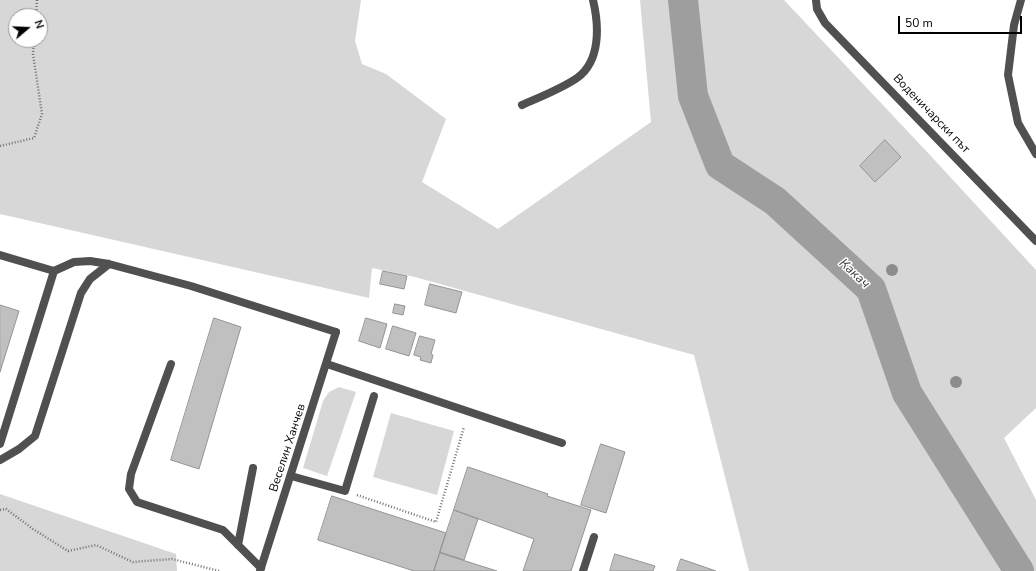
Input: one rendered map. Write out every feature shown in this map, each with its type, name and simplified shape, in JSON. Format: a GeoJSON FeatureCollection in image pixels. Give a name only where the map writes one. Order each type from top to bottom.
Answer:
{"type":"FeatureCollection","features":[{"type":"Feature","properties":{"kind":"street"},"geometry":{"type":"LineString","coordinates":[[522,105],[568,83],[578,77],[585,69],[592,58],[596,45],[596,13],[593,0]]}},
{"type":"Feature","properties":{"kind":"street","name":"Воденичарски път"},"geometry":{"type":"LineString","coordinates":[[816,0],[817,9],[825,23],[1036,241]]}},
{"type":"Feature","properties":{"kind":"street"},"geometry":{"type":"LineString","coordinates":[[1022,0],[1014,25],[1008,75],[1018,123],[1036,154]]}},
{"type":"Feature","properties":{"kind":"street"},"geometry":{"type":"LineString","coordinates":[[0,255],[54,271],[74,262],[90,260],[109,264]]}},
{"type":"Feature","properties":{"kind":"street"},"geometry":{"type":"LineString","coordinates":[[0,460],[19,449],[35,436],[81,293],[90,278],[109,264]]}},
{"type":"Feature","properties":{"kind":"street","name":"Веселин Ханчев"},"geometry":{"type":"LineString","coordinates":[[109,264],[191,286],[336,332],[328,364],[261,569]]}},
{"type":"Feature","properties":{"kind":"street"},"geometry":{"type":"LineString","coordinates":[[0,444],[54,271]]}},
{"type":"Feature","properties":{"kind":"street"},"geometry":{"type":"LineString","coordinates":[[171,364],[130,474],[129,489],[137,502],[223,530],[261,569]]}},
{"type":"Feature","properties":{"kind":"street"},"geometry":{"type":"LineString","coordinates":[[328,364],[562,443]]}},
{"type":"Feature","properties":{"kind":"street"},"geometry":{"type":"LineString","coordinates":[[291,476],[345,491],[374,396]]}},
{"type":"Feature","properties":{"kind":"street"},"geometry":{"type":"LineString","coordinates":[[238,545],[253,468]]}},
{"type":"Feature","properties":{"kind":"street"},"geometry":{"type":"LineString","coordinates":[[584,571],[594,537]]}},
{"type":"Feature","properties":{"kind":"path"},"geometry":{"type":"LineString","coordinates":[[0,146],[34,138],[42,114],[33,48]]}},
{"type":"Feature","properties":{"kind":"path"},"geometry":{"type":"LineString","coordinates":[[345,491],[436,522],[464,427]]}},
{"type":"Feature","properties":{"kind":"path"},"geometry":{"type":"LineString","coordinates":[[0,510],[6,509],[33,530],[68,551],[96,545],[133,562],[172,559],[219,571]]}},
{"type":"Feature","properties":{"kind":"shaded area"},"geometry":{"type":"Polygon","coordinates":[[[0,0],[361,0],[355,41],[362,64],[386,74],[446,119],[422,182],[498,229],[651,122],[640,0],[784,0],[1036,270],[1036,408],[1004,438],[1036,500],[1036,571],[749,571],[694,355],[415,277],[372,268],[369,298],[0,214],[0,0]]]}},
{"type":"Feature","properties":{"kind":"shaded area"},"geometry":{"type":"Polygon","coordinates":[[[339,387],[356,392],[327,476],[303,468],[323,401],[329,392],[339,387]]]}},
{"type":"Feature","properties":{"kind":"shaded area"},"geometry":{"type":"Polygon","coordinates":[[[391,413],[454,431],[437,495],[373,477],[391,413]]]}},
{"type":"Feature","properties":{"kind":"shaded area"},"geometry":{"type":"Polygon","coordinates":[[[0,494],[176,554],[177,571],[0,571],[0,494]]]}},
{"type":"Feature","properties":{"kind":"building"},"geometry":{"type":"Polygon","coordinates":[[[885,140],[901,157],[875,182],[860,166],[885,140]]]}},
{"type":"Feature","properties":{"kind":"building"},"geometry":{"type":"Polygon","coordinates":[[[383,271],[407,276],[404,289],[380,284],[383,271]]]}},
{"type":"Feature","properties":{"kind":"building"},"geometry":{"type":"Polygon","coordinates":[[[430,284],[462,292],[456,313],[425,305],[430,284]]]}},
{"type":"Feature","properties":{"kind":"building"},"geometry":{"type":"Polygon","coordinates":[[[395,304],[405,306],[403,315],[393,313],[395,304]]]}},
{"type":"Feature","properties":{"kind":"building"},"geometry":{"type":"Polygon","coordinates":[[[0,305],[19,311],[0,372],[0,305]]]}},
{"type":"Feature","properties":{"kind":"building"},"geometry":{"type":"Polygon","coordinates":[[[214,318],[241,327],[199,469],[171,460],[214,318]]]}},
{"type":"Feature","properties":{"kind":"building"},"geometry":{"type":"Polygon","coordinates":[[[366,318],[387,324],[380,348],[359,341],[366,318]]]}},
{"type":"Feature","properties":{"kind":"building"},"geometry":{"type":"Polygon","coordinates":[[[393,326],[416,333],[409,356],[386,349],[393,326]]]}},
{"type":"Feature","properties":{"kind":"building"},"geometry":{"type":"Polygon","coordinates":[[[420,336],[435,340],[431,354],[433,355],[431,363],[420,360],[421,357],[414,355],[420,336]]]}},
{"type":"Feature","properties":{"kind":"building"},"geometry":{"type":"Polygon","coordinates":[[[601,444],[625,452],[606,513],[581,505],[601,444]]]}},
{"type":"Feature","properties":{"kind":"building"},"geometry":{"type":"Polygon","coordinates":[[[468,467],[548,494],[547,496],[591,510],[571,571],[523,571],[534,539],[454,510],[468,467]]]}},
{"type":"Feature","properties":{"kind":"building"},"geometry":{"type":"Polygon","coordinates":[[[332,496],[446,533],[434,571],[414,571],[318,540],[332,496]]]}},
{"type":"Feature","properties":{"kind":"building"},"geometry":{"type":"Polygon","coordinates":[[[454,510],[478,519],[464,560],[440,552],[454,510]]]}},
{"type":"Feature","properties":{"kind":"building"},"geometry":{"type":"Polygon","coordinates":[[[440,553],[497,571],[434,571],[440,553]]]}},
{"type":"Feature","properties":{"kind":"building"},"geometry":{"type":"Polygon","coordinates":[[[615,554],[655,566],[653,571],[610,571],[615,554]]]}},
{"type":"Feature","properties":{"kind":"building"},"geometry":{"type":"Polygon","coordinates":[[[681,559],[716,571],[677,571],[681,559]]]}},
{"type":"Feature","properties":{"kind":"waterway","name":"Какач"},"geometry":{"type":"LineString","coordinates":[[683,0],[693,96],[720,165],[775,201],[871,289],[907,393],[1019,571]]}}]}
